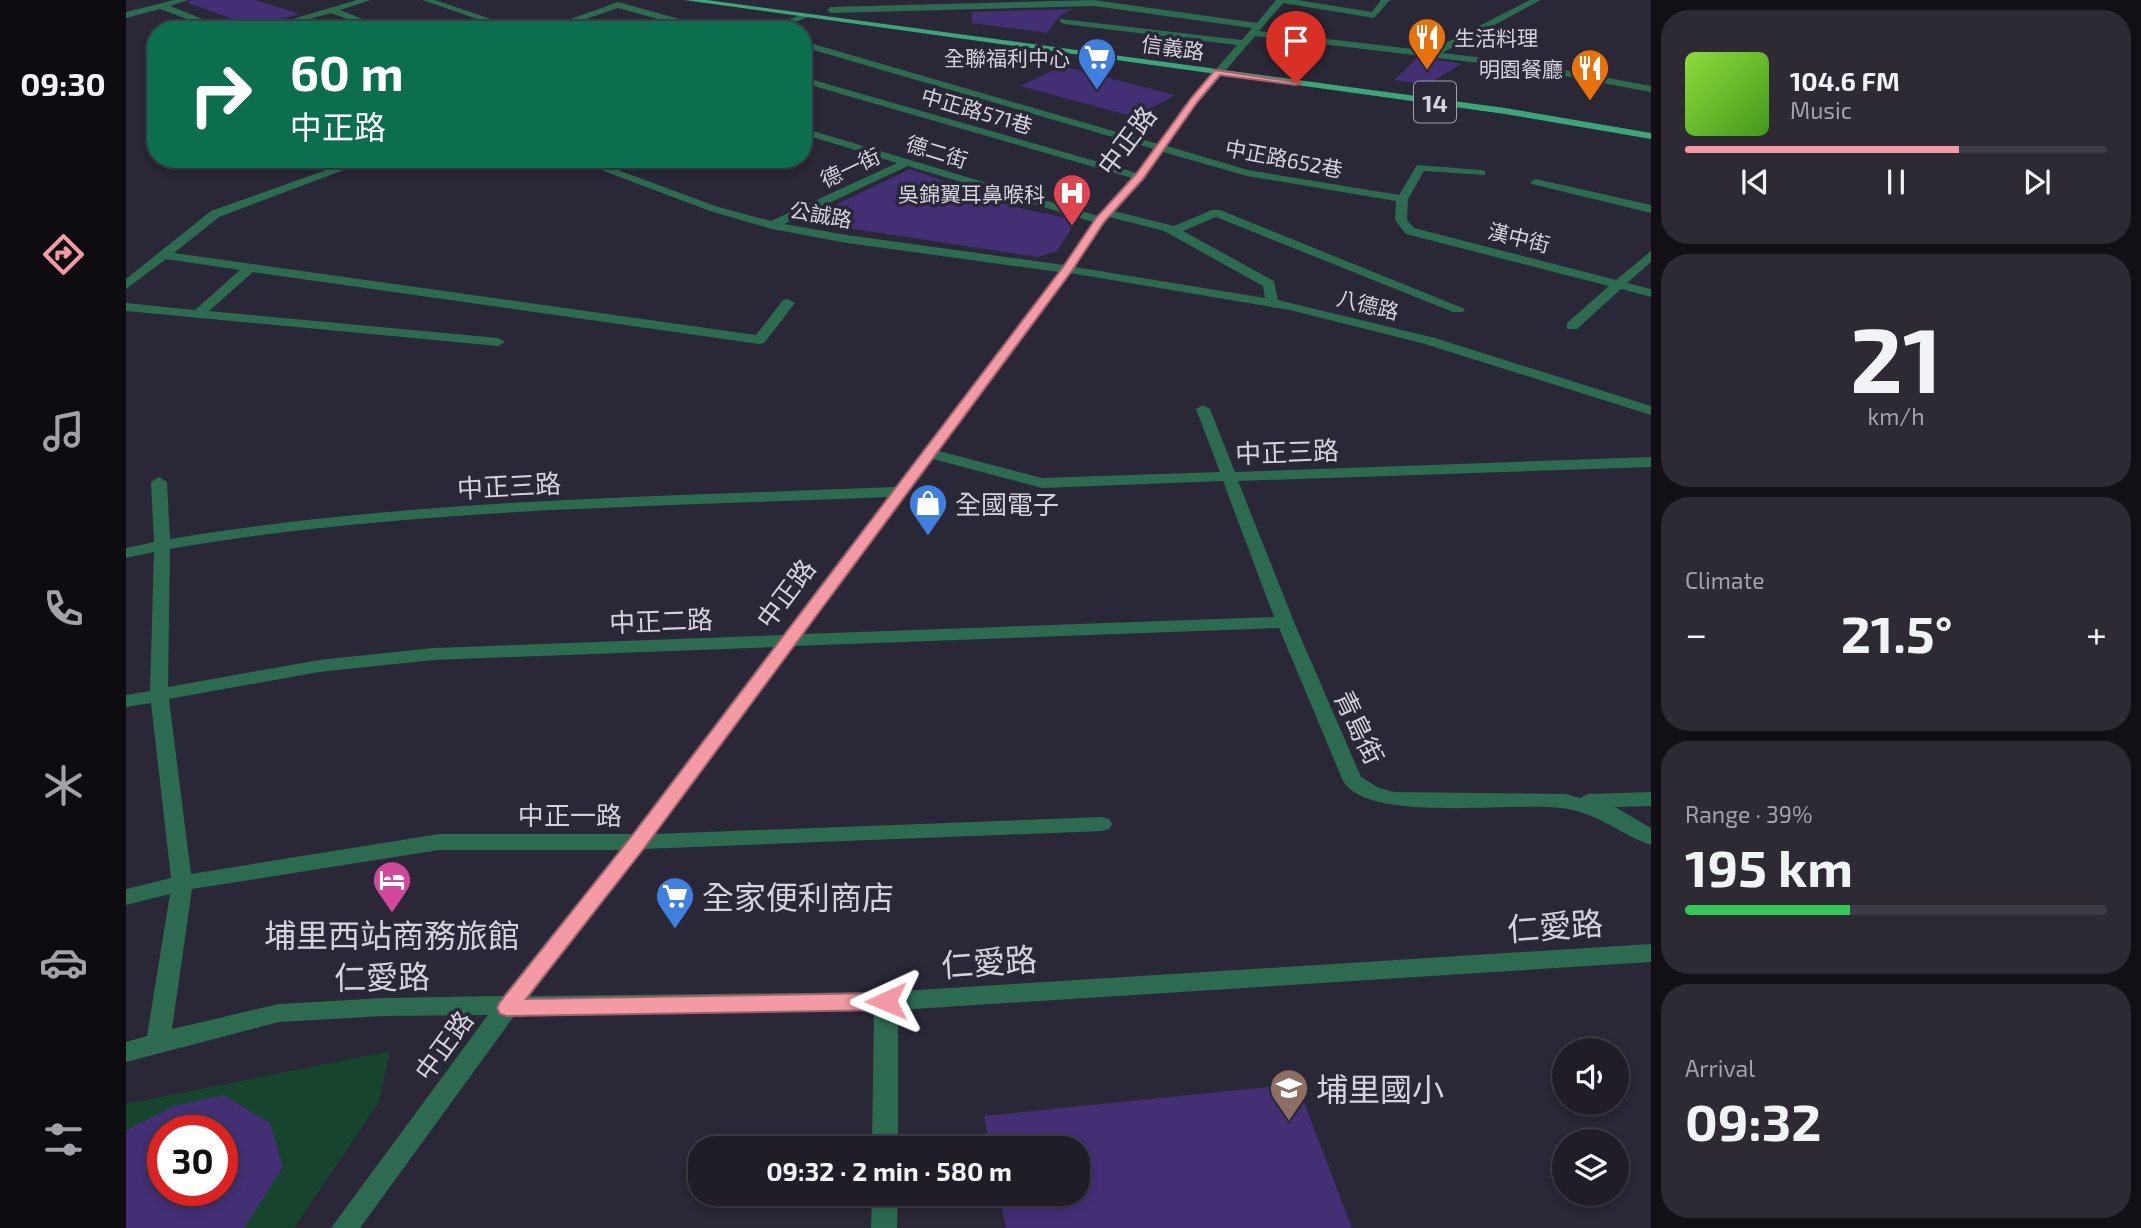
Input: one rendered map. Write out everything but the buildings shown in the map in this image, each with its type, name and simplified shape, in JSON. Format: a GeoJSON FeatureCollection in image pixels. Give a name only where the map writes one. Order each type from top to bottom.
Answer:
{"type":"FeatureCollection","features":[{"type":"Feature","properties":{"kind":"main road","name":"信義路"},"geometry":{"type":"LineString","coordinates":[[688,0],[732,3],[806,16],[1512,103],[1651,126]]}},
{"type":"Feature","properties":{"kind":"main road","name":"信義路"},"geometry":{"type":"LineString","coordinates":[[758,0],[1505,111],[1651,136]]}},
{"type":"Feature","properties":{"kind":"street"},"geometry":{"type":"LineString","coordinates":[[126,15],[184,0]]}},
{"type":"Feature","properties":{"kind":"street"},"geometry":{"type":"LineString","coordinates":[[291,21],[367,0]]}},
{"type":"Feature","properties":{"kind":"street"},"geometry":{"type":"LineString","coordinates":[[426,0],[491,21]]}},
{"type":"Feature","properties":{"kind":"street"},"geometry":{"type":"LineString","coordinates":[[1009,0],[1022,4]]}},
{"type":"Feature","properties":{"kind":"street"},"geometry":{"type":"LineString","coordinates":[[1132,8],[1144,0]]}},
{"type":"Feature","properties":{"kind":"street"},"geometry":{"type":"LineString","coordinates":[[1281,0],[1374,15],[1386,0]]}},
{"type":"Feature","properties":{"kind":"street","name":"中正路"},"geometry":{"type":"LineString","coordinates":[[344,1228],[507,1008],[638,842],[897,492],[1067,269],[1103,217],[1140,177],[1187,109],[1281,0]]}},
{"type":"Feature","properties":{"kind":"street"},"geometry":{"type":"LineString","coordinates":[[1432,54],[1537,0]]}},
{"type":"Feature","properties":{"kind":"street"},"geometry":{"type":"LineString","coordinates":[[831,10],[896,7],[953,9],[1094,3],[1257,29],[1521,65],[1651,89]]}},
{"type":"Feature","properties":{"kind":"street"},"geometry":{"type":"LineString","coordinates":[[571,21],[618,5],[676,21]]}},
{"type":"Feature","properties":{"kind":"street"},"geometry":{"type":"LineString","coordinates":[[161,6],[202,21]]}},
{"type":"Feature","properties":{"kind":"street"},"geometry":{"type":"LineString","coordinates":[[331,10],[361,21]]}},
{"type":"Feature","properties":{"kind":"street"},"geometry":{"type":"LineString","coordinates":[[792,21],[806,16]]}},
{"type":"Feature","properties":{"kind":"street"},"geometry":{"type":"LineString","coordinates":[[1064,20],[1246,43]]}},
{"type":"Feature","properties":{"kind":"street","name":"中正路652巷"},"geometry":{"type":"LineString","coordinates":[[812,47],[1247,173],[1402,199]]}},
{"type":"Feature","properties":{"kind":"street","name":"中正路571巷"},"geometry":{"type":"LineString","coordinates":[[812,83],[1140,177]]}},
{"type":"Feature","properties":{"kind":"street","name":"德二街"},"geometry":{"type":"LineString","coordinates":[[812,134],[1103,217],[1173,231],[1269,284],[1272,303]]}},
{"type":"Feature","properties":{"kind":"street","name":"德一街"},"geometry":{"type":"LineString","coordinates":[[772,225],[907,162]]}},
{"type":"Feature","properties":{"kind":"street"},"geometry":{"type":"LineString","coordinates":[[1402,199],[1421,167],[1481,173]]}},
{"type":"Feature","properties":{"kind":"street"},"geometry":{"type":"LineString","coordinates":[[126,285],[215,214],[343,168]]}},
{"type":"Feature","properties":{"kind":"street","name":"公誠路"},"geometry":{"type":"LineString","coordinates":[[601,168],[714,209],[772,225],[847,239],[1067,269]]}},
{"type":"Feature","properties":{"kind":"street"},"geometry":{"type":"LineString","coordinates":[[1536,182],[1651,209]]}},
{"type":"Feature","properties":{"kind":"street","name":"漢中街"},"geometry":{"type":"LineString","coordinates":[[1402,199],[1401,220],[1410,231],[1651,293]]}},
{"type":"Feature","properties":{"kind":"street"},"geometry":{"type":"LineString","coordinates":[[1173,231],[1216,213],[1458,309]]}},
{"type":"Feature","properties":{"kind":"street"},"geometry":{"type":"LineString","coordinates":[[163,255],[759,340],[788,303]]}},
{"type":"Feature","properties":{"kind":"street"},"geometry":{"type":"LineString","coordinates":[[1572,326],[1651,255]]}},
{"type":"Feature","properties":{"kind":"street"},"geometry":{"type":"LineString","coordinates":[[198,314],[250,268]]}},
{"type":"Feature","properties":{"kind":"street","name":"八德路"},"geometry":{"type":"LineString","coordinates":[[1067,269],[1272,303],[1430,341],[1651,411]]}},
{"type":"Feature","properties":{"kind":"street"},"geometry":{"type":"LineString","coordinates":[[126,307],[498,342]]}},
{"type":"Feature","properties":{"kind":"street","name":"青島街"},"geometry":{"type":"LineString","coordinates":[[1203,409],[1285,622],[1353,781],[1372,793],[1394,799],[1566,801],[1607,812],[1651,837]]}},
{"type":"Feature","properties":{"kind":"street","name":"中正三路"},"geometry":{"type":"LineString","coordinates":[[929,453],[1042,483],[1651,462]]}},
{"type":"Feature","properties":{"kind":"street"},"geometry":{"type":"LineString","coordinates":[[158,1042],[182,883],[159,693],[162,545],[159,482]]}},
{"type":"Feature","properties":{"kind":"street","name":"中正三路"},"geometry":{"type":"LineString","coordinates":[[126,553],[162,545],[359,519],[531,507],[897,492]]}},
{"type":"Feature","properties":{"kind":"street","name":"中正二路"},"geometry":{"type":"LineString","coordinates":[[126,701],[319,666],[433,654],[1285,622]]}},
{"type":"Feature","properties":{"kind":"street"},"geometry":{"type":"LineString","coordinates":[[1566,801],[1651,799]]}},
{"type":"Feature","properties":{"kind":"street","name":"中正一路"},"geometry":{"type":"LineString","coordinates":[[126,897],[182,883],[439,842],[638,842],[1102,824]]}},
{"type":"Feature","properties":{"kind":"street","name":"仁愛路"},"geometry":{"type":"LineString","coordinates":[[126,1052],[279,1013],[384,1007],[507,1008],[886,1001],[1651,953]]}},
{"type":"Feature","properties":{"kind":"street"},"geometry":{"type":"LineString","coordinates":[[885,1136],[886,1001]]}},
{"type":"Feature","properties":{"kind":"street"},"geometry":{"type":"LineString","coordinates":[[884,1228],[885,1206]]}},
{"type":"Feature","properties":{"kind":"green space"},"geometry":{"type":"Polygon","coordinates":[[[390,1051],[379,1102],[294,1228],[126,1228],[126,1104],[390,1051]]]}},
{"type":"Feature","properties":{"kind":"place","name":"生活料理"},"geometry":{"type":"Point","coordinates":[1427,71]}},
{"type":"Feature","properties":{"kind":"place","name":"全聯福利中心"},"geometry":{"type":"Point","coordinates":[1097,91]}},
{"type":"Feature","properties":{"kind":"place","name":"明園餐廳"},"geometry":{"type":"Point","coordinates":[1590,102]}},
{"type":"Feature","properties":{"kind":"place","name":"吳錦翼耳鼻喉科"},"geometry":{"type":"Point","coordinates":[1072,227]}},
{"type":"Feature","properties":{"kind":"place","name":"全國電子"},"geometry":{"type":"Point","coordinates":[928,537]}},
{"type":"Feature","properties":{"kind":"place","name":"埔里西站商務旅館"},"geometry":{"type":"Point","coordinates":[392,914]}},
{"type":"Feature","properties":{"kind":"place","name":"全家便利商店"},"geometry":{"type":"Point","coordinates":[675,930]}},
{"type":"Feature","properties":{"kind":"place","name":"埔里國小"},"geometry":{"type":"Point","coordinates":[1289,1122]}},
{"type":"Feature","properties":{"kind":"route"},"geometry":{"type":"LineString","coordinates":[[886,1001],[507,1008],[638,842],[897,492],[1067,269],[1100,220],[1140,177],[1187,109],[1218,72],[1296,83]]}}]}
